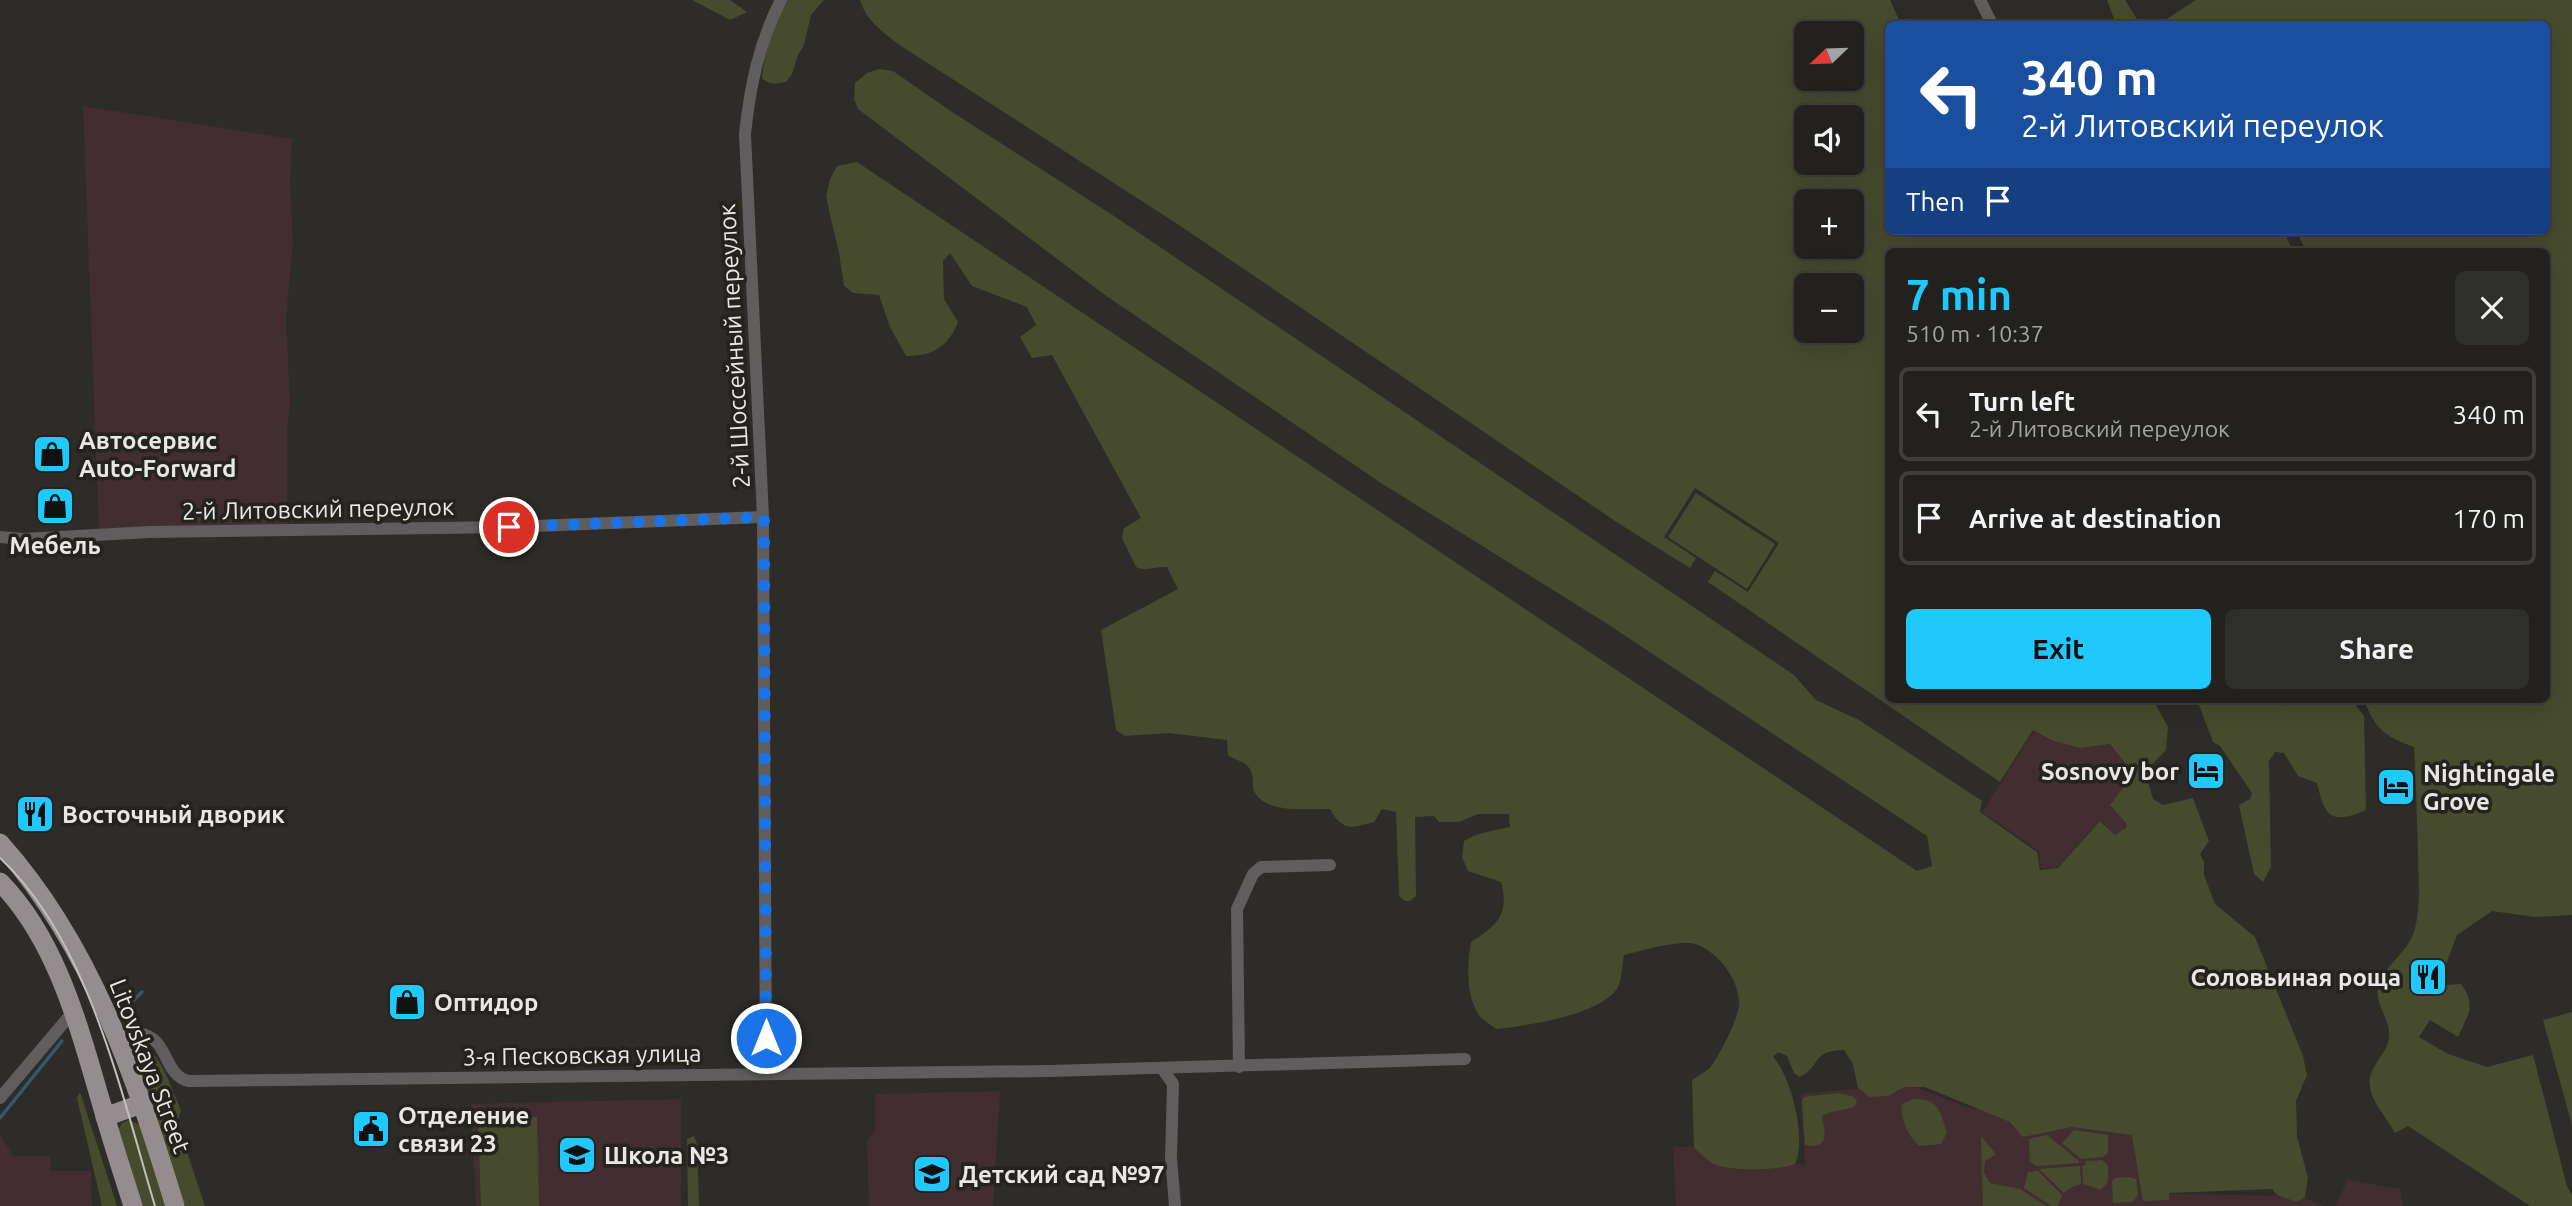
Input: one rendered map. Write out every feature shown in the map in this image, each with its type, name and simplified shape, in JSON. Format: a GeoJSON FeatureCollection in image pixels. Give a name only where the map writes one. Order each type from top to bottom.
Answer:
{"type":"FeatureCollection","features":[{"type":"Feature","properties":{"kind":"main road","name":"Litovskaya Street"},"geometry":{"type":"LineString","coordinates":[[0,843],[20,865],[66,931],[117,1034],[175,1206]]}},
{"type":"Feature","properties":{"kind":"main road"},"geometry":{"type":"LineString","coordinates":[[0,882],[12,894],[41,939],[60,978],[132,1206]]}},
{"type":"Feature","properties":{"kind":"main road"},"geometry":{"type":"LineString","coordinates":[[105,1116],[141,1104]]}},
{"type":"Feature","properties":{"kind":"street","name":"2-й Шоссейный переулок"},"geometry":{"type":"LineString","coordinates":[[766,1073],[764,517],[745,134],[750,90],[759,50],[781,0]]}},
{"type":"Feature","properties":{"kind":"street"},"geometry":{"type":"LineString","coordinates":[[1980,0],[1990,21]]}},
{"type":"Feature","properties":{"kind":"street","name":"2-й Литовский переулок"},"geometry":{"type":"LineString","coordinates":[[0,537],[23,539],[150,532],[509,527],[764,517]]}},
{"type":"Feature","properties":{"kind":"street"},"geometry":{"type":"LineString","coordinates":[[1239,1067],[1237,909],[1253,874],[1261,867],[1330,865]]}},
{"type":"Feature","properties":{"kind":"street"},"geometry":{"type":"LineString","coordinates":[[0,1098],[72,1013]]}},
{"type":"Feature","properties":{"kind":"street","name":"3-я Песковская улица"},"geometry":{"type":"LineString","coordinates":[[117,1034],[149,1036],[157,1044],[173,1072],[188,1081],[1050,1072],[1465,1059]]}},
{"type":"Feature","properties":{"kind":"street"},"geometry":{"type":"LineString","coordinates":[[1162,1068],[1173,1084],[1171,1138],[1175,1206]]}},
{"type":"Feature","properties":{"kind":"shaded area"},"geometry":{"type":"Polygon","coordinates":[[[83,106],[292,139],[290,181],[293,244],[286,318],[290,406],[287,425],[287,525],[99,532],[83,106]]]}},
{"type":"Feature","properties":{"kind":"shaded area"},"geometry":{"type":"Polygon","coordinates":[[[2035,729],[2110,741],[2127,766],[2124,769],[2133,782],[2129,825],[2116,836],[2100,820],[2059,866],[2054,868],[2041,868],[2039,851],[1982,812],[2035,729]]]}},
{"type":"Feature","properties":{"kind":"shaded area"},"geometry":{"type":"Polygon","coordinates":[[[1906,1084],[1970,1108],[2163,1138],[2172,1194],[2300,1196],[2323,1206],[1676,1206],[1673,1147],[1694,1147],[1805,1165],[1801,1094],[1906,1084]]]}},
{"type":"Feature","properties":{"kind":"shaded area","name":"Детский сад №97"},"geometry":{"type":"Polygon","coordinates":[[[1000,1091],[993,1206],[869,1206],[867,1141],[875,1131],[875,1094],[1000,1091]]]}},
{"type":"Feature","properties":{"kind":"shaded area","name":"Школа №3"},"geometry":{"type":"Polygon","coordinates":[[[681,1099],[681,1206],[476,1206],[471,1104],[681,1099]]]}},
{"type":"Feature","properties":{"kind":"shaded area"},"geometry":{"type":"Polygon","coordinates":[[[0,1135],[13,1156],[50,1156],[51,1171],[91,1171],[92,1206],[0,1206],[0,1135]]]}},
{"type":"Feature","properties":{"kind":"shaded area"},"geometry":{"type":"Polygon","coordinates":[[[2348,1180],[2400,1189],[2403,1206],[2335,1206],[2348,1180]]]}},
{"type":"Feature","properties":{"kind":"green space"},"geometry":{"type":"Polygon","coordinates":[[[692,0],[730,0],[747,12],[730,20],[692,0]]]}},
{"type":"Feature","properties":{"kind":"green space"},"geometry":{"type":"Polygon","coordinates":[[[787,0],[824,0],[811,15],[804,45],[792,74],[786,82],[770,83],[762,78],[765,58],[774,28],[787,0]]]}},
{"type":"Feature","properties":{"kind":"green space"},"geometry":{"type":"Polygon","coordinates":[[[860,0],[1890,0],[1900,21],[1885,21],[1885,235],[2286,235],[2291,248],[1885,248],[1885,703],[2155,703],[2168,727],[2166,750],[2145,772],[2153,799],[2163,805],[2193,798],[2209,841],[2200,854],[2204,862],[2204,875],[2215,904],[2255,937],[2303,1056],[2307,1075],[2296,1101],[2297,1136],[2308,1178],[2305,1197],[2297,1202],[2277,1195],[2272,1189],[2169,1193],[2169,1200],[2143,1201],[2132,1135],[2072,1127],[2023,1137],[2010,1122],[1925,1087],[1904,1087],[1888,1096],[1870,1097],[1858,1088],[1853,1064],[1844,1050],[1821,1056],[1807,1073],[1800,1077],[1794,1073],[1787,1056],[1778,1052],[1773,1057],[1786,1078],[1795,1108],[1799,1139],[1795,1164],[1756,1169],[1716,1165],[1694,1147],[1692,1080],[1710,1068],[1714,1062],[1732,1027],[1739,1004],[1732,977],[1721,961],[1706,949],[1691,943],[1682,943],[1624,955],[1618,987],[1596,1005],[1562,1017],[1496,1029],[1480,1016],[1474,1006],[1468,979],[1471,942],[1494,924],[1502,911],[1504,902],[1501,882],[1468,871],[1462,857],[1464,841],[1510,827],[1509,814],[1478,814],[1459,822],[1439,822],[1434,816],[1415,817],[1416,896],[1405,901],[1399,896],[1396,812],[1382,809],[1374,822],[1348,826],[1339,822],[1330,809],[1278,807],[1260,799],[1254,791],[1251,770],[1228,756],[1227,740],[1169,733],[1125,736],[1116,730],[1101,630],[1178,589],[1167,567],[1136,567],[1122,538],[1124,528],[1141,518],[1052,355],[1032,358],[1020,337],[1036,325],[1027,307],[972,286],[950,253],[943,261],[944,299],[958,322],[944,344],[932,352],[906,356],[890,327],[879,295],[853,293],[844,286],[826,197],[830,179],[837,166],[857,162],[1917,871],[1932,866],[1927,836],[1606,623],[1381,483],[1105,295],[858,109],[854,99],[855,83],[867,73],[879,69],[893,71],[1117,218],[1794,675],[1816,700],[1859,720],[1982,801],[1980,812],[2037,852],[2040,870],[2058,868],[2100,821],[2115,835],[2126,828],[2127,824],[2110,805],[2128,781],[2125,763],[2110,744],[2080,748],[2054,741],[2033,730],[2000,782],[1708,582],[1715,571],[1748,592],[1779,543],[1695,488],[1664,537],[1696,558],[1690,568],[1621,525],[1179,225],[901,46],[876,26],[860,0]]]}},
{"type":"Feature","properties":{"kind":"green space"},"geometry":{"type":"Polygon","coordinates":[[[2107,0],[2125,0],[2138,21],[2115,21],[2107,0]]]}},
{"type":"Feature","properties":{"kind":"green space"},"geometry":{"type":"Polygon","coordinates":[[[2196,0],[2572,0],[2572,915],[2535,917],[2492,911],[2457,935],[2444,970],[2436,978],[2446,985],[2461,984],[2469,998],[2468,1016],[2458,1037],[2430,1020],[2419,1037],[2448,1054],[2487,1067],[2533,1055],[2567,1186],[2572,1195],[2572,1206],[2530,1206],[2408,1126],[2395,1133],[2371,1093],[2370,1080],[2373,1069],[2386,1048],[2389,1035],[2378,997],[2380,982],[2410,941],[2418,915],[2419,889],[2414,747],[2379,728],[2366,705],[2550,703],[2550,248],[2305,248],[2298,235],[2550,235],[2550,21],[2164,21],[2196,0]]]}},
{"type":"Feature","properties":{"kind":"green space"},"geometry":{"type":"Polygon","coordinates":[[[1696,493],[1775,544],[1747,589],[1668,537],[1696,493]]]}},
{"type":"Feature","properties":{"kind":"green space"},"geometry":{"type":"Polygon","coordinates":[[[2198,703],[2282,703],[2285,706],[2290,703],[2354,703],[2364,716],[2366,810],[2345,817],[2331,815],[2323,804],[2317,783],[2298,776],[2284,753],[2275,752],[2269,761],[2271,867],[2263,882],[2254,874],[2239,805],[2250,799],[2252,793],[2220,746],[2213,742],[2198,703]]]}},
{"type":"Feature","properties":{"kind":"green space"},"geometry":{"type":"Polygon","coordinates":[[[2572,1012],[2572,1125],[2543,1020],[2572,1012]]]}},
{"type":"Feature","properties":{"kind":"green space"},"geometry":{"type":"Polygon","coordinates":[[[139,1043],[160,1063],[181,1110],[177,1122],[205,1206],[185,1206],[132,1051],[139,1043]]]}},
{"type":"Feature","properties":{"kind":"green space"},"geometry":{"type":"Polygon","coordinates":[[[80,1092],[117,1206],[102,1206],[77,1098],[80,1092]]]}},
{"type":"Feature","properties":{"kind":"green space"},"geometry":{"type":"Polygon","coordinates":[[[1839,1093],[1854,1097],[1857,1102],[1854,1107],[1822,1116],[1825,1134],[1822,1142],[1819,1145],[1805,1145],[1804,1097],[1839,1093]]]}},
{"type":"Feature","properties":{"kind":"green space"},"geometry":{"type":"Polygon","coordinates":[[[1913,1099],[1928,1101],[1937,1107],[1947,1133],[1941,1144],[1919,1146],[1908,1132],[1902,1116],[1902,1104],[1913,1099]]]}},
{"type":"Feature","properties":{"kind":"green space"},"geometry":{"type":"Polygon","coordinates":[[[478,1117],[537,1117],[539,1206],[481,1206],[478,1117]]]}},
{"type":"Feature","properties":{"kind":"green space"},"geometry":{"type":"Polygon","coordinates":[[[129,1120],[140,1125],[168,1206],[139,1206],[118,1130],[122,1123],[129,1120]]]}},
{"type":"Feature","properties":{"kind":"green space"},"geometry":{"type":"Polygon","coordinates":[[[2074,1130],[2108,1135],[2108,1153],[2103,1157],[2081,1159],[2062,1143],[2074,1130]]]}},
{"type":"Feature","properties":{"kind":"green space"},"geometry":{"type":"Polygon","coordinates":[[[2047,1135],[2079,1163],[2037,1166],[2030,1162],[2029,1139],[2047,1135]]]}},
{"type":"Feature","properties":{"kind":"green space"},"geometry":{"type":"Polygon","coordinates":[[[694,1136],[697,1144],[699,1206],[688,1206],[687,1139],[694,1136]]]}},
{"type":"Feature","properties":{"kind":"green space"},"geometry":{"type":"Polygon","coordinates":[[[1981,1136],[1996,1154],[1985,1161],[1984,1173],[1990,1183],[2020,1189],[2046,1206],[1983,1206],[1981,1136]]]}},
{"type":"Feature","properties":{"kind":"green space"},"geometry":{"type":"Polygon","coordinates":[[[2102,1160],[2108,1165],[2108,1182],[2101,1190],[2083,1184],[2082,1166],[2086,1165],[2085,1161],[2102,1160]]]}},
{"type":"Feature","properties":{"kind":"green space"},"geometry":{"type":"Polygon","coordinates":[[[2080,1166],[2081,1184],[2064,1193],[2039,1169],[2080,1166]]]}},
{"type":"Feature","properties":{"kind":"green space"},"geometry":{"type":"Polygon","coordinates":[[[2038,1171],[2062,1195],[2058,1206],[2051,1206],[2024,1188],[2028,1172],[2038,1171]]]}},
{"type":"Feature","properties":{"kind":"green space"},"geometry":{"type":"Polygon","coordinates":[[[2115,1178],[2136,1179],[2138,1194],[2133,1202],[2113,1203],[2112,1182],[2115,1178]]]}},
{"type":"Feature","properties":{"kind":"waterway"},"geometry":{"type":"LineString","coordinates":[[127,1006],[142,992]]}},
{"type":"Feature","properties":{"kind":"waterway"},"geometry":{"type":"LineString","coordinates":[[0,1118],[62,1041]]}},
{"type":"Feature","properties":{"kind":"tram line"},"geometry":{"type":"LineString","coordinates":[[0,858],[31,892],[57,931],[79,975],[114,1068],[155,1206]]}},
{"type":"Feature","properties":{"kind":"place","name":"Автосервис Auto-Forward"},"geometry":{"type":"Point","coordinates":[52,454]}},
{"type":"Feature","properties":{"kind":"place","name":"Мебель"},"geometry":{"type":"Point","coordinates":[55,506]}},
{"type":"Feature","properties":{"kind":"place","name":"Sosnovy bor"},"geometry":{"type":"Point","coordinates":[2206,771]}},
{"type":"Feature","properties":{"kind":"place","name":"Nightingale Grove"},"geometry":{"type":"Point","coordinates":[2396,787]}},
{"type":"Feature","properties":{"kind":"place","name":"Восточный дворик"},"geometry":{"type":"Point","coordinates":[35,814]}},
{"type":"Feature","properties":{"kind":"place","name":"Соловьиная роща"},"geometry":{"type":"Point","coordinates":[2428,977]}},
{"type":"Feature","properties":{"kind":"place","name":"Оптидор"},"geometry":{"type":"Point","coordinates":[407,1002]}},
{"type":"Feature","properties":{"kind":"place","name":"Отделение связи 23"},"geometry":{"type":"Point","coordinates":[371,1129]}},
{"type":"Feature","properties":{"kind":"place","name":"Школа №3"},"geometry":{"type":"Point","coordinates":[577,1155]}},
{"type":"Feature","properties":{"kind":"place","name":"Детский сад №97"},"geometry":{"type":"Point","coordinates":[932,1174]}},
{"type":"Feature","properties":{"kind":"route"},"geometry":{"type":"LineString","coordinates":[[509,527],[764,517],[766,1038]]}}]}
